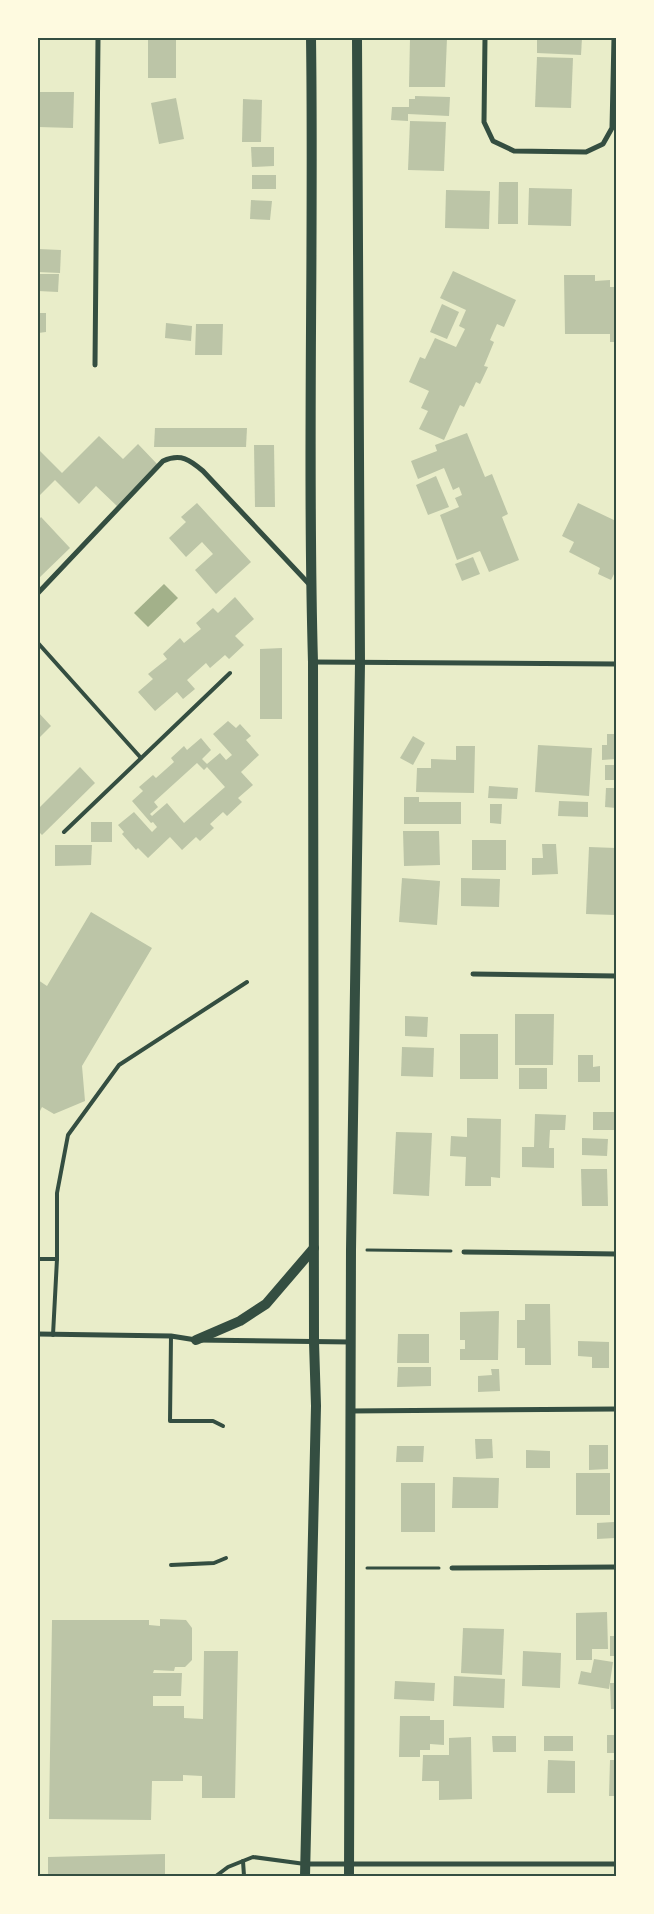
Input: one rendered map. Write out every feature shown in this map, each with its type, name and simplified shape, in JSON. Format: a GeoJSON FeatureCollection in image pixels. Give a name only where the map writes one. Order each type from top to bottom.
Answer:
{"type":"FeatureCollection","features":[{"type":"Feature","properties":{"kind":"main road"},"geometry":{"type":"LineString","coordinates":[[305,1876],[316,1406],[314,1342],[313,662],[310,585],[313,180],[311,38]]}},
{"type":"Feature","properties":{"kind":"main road"},"geometry":{"type":"LineString","coordinates":[[349,1876],[351,1250],[360,663],[357,38]]}},
{"type":"Feature","properties":{"kind":"main road"},"geometry":{"type":"LineString","coordinates":[[196,1340],[240,1321],[266,1304],[314,1248]]}},
{"type":"Feature","properties":{"kind":"street"},"geometry":{"type":"LineString","coordinates":[[95,365],[98,38]]}},
{"type":"Feature","properties":{"kind":"street"},"geometry":{"type":"LineString","coordinates":[[485,38],[484,122],[493,142],[514,151],[586,152],[603,144],[612,128],[614,38]]}},
{"type":"Feature","properties":{"kind":"street"},"geometry":{"type":"LineString","coordinates":[[38,593],[163,461],[175,457],[189,459],[203,471],[310,585]]}},
{"type":"Feature","properties":{"kind":"street"},"geometry":{"type":"LineString","coordinates":[[313,662],[616,664]]}},
{"type":"Feature","properties":{"kind":"street"},"geometry":{"type":"LineString","coordinates":[[473,974],[616,976]]}},
{"type":"Feature","properties":{"kind":"street"},"geometry":{"type":"LineString","coordinates":[[464,1252],[616,1254]]}},
{"type":"Feature","properties":{"kind":"street"},"geometry":{"type":"LineString","coordinates":[[38,1334],[170,1336],[196,1340],[351,1342]]}},
{"type":"Feature","properties":{"kind":"street"},"geometry":{"type":"LineString","coordinates":[[350,1411],[616,1409]]}},
{"type":"Feature","properties":{"kind":"street"},"geometry":{"type":"LineString","coordinates":[[452,1568],[616,1568]]}},
{"type":"Feature","properties":{"kind":"street"},"geometry":{"type":"LineString","coordinates":[[305,1864],[616,1864]]}},
{"type":"Feature","properties":{"kind":"lane"},"geometry":{"type":"LineString","coordinates":[[38,643],[141,758]]}},
{"type":"Feature","properties":{"kind":"lane"},"geometry":{"type":"LineString","coordinates":[[64,832],[230,673]]}},
{"type":"Feature","properties":{"kind":"lane"},"geometry":{"type":"LineString","coordinates":[[53,1334],[57,1259],[57,1193],[68,1135],[119,1065],[247,982]]}},
{"type":"Feature","properties":{"kind":"lane"},"geometry":{"type":"LineString","coordinates":[[38,1259],[57,1259]]}},
{"type":"Feature","properties":{"kind":"lane"},"geometry":{"type":"LineString","coordinates":[[170,1336],[170,1421],[213,1421],[223,1426]]}},
{"type":"Feature","properties":{"kind":"lane"},"geometry":{"type":"LineString","coordinates":[[171,1565],[214,1563],[226,1558]]}},
{"type":"Feature","properties":{"kind":"lane"},"geometry":{"type":"LineString","coordinates":[[216,1876],[228,1867],[253,1857],[305,1864]]}},
{"type":"Feature","properties":{"kind":"lane"},"geometry":{"type":"LineString","coordinates":[[243,1862],[244,1876]]}},
{"type":"Feature","properties":{"kind":"path"},"geometry":{"type":"LineString","coordinates":[[351,1250],[464,1252]]}},
{"type":"Feature","properties":{"kind":"path"},"geometry":{"type":"LineString","coordinates":[[349,1568],[452,1568]]}},
{"type":"Feature","properties":{"kind":"shaded area"},"geometry":{"type":"Polygon","coordinates":[[[164,584],[178,598],[148,627],[134,613],[164,584]]]}},
{"type":"Feature","properties":{"kind":"building"},"geometry":{"type":"Polygon","coordinates":[[[148,38],[176,38],[176,78],[148,78],[148,38]]]}},
{"type":"Feature","properties":{"kind":"building"},"geometry":{"type":"Polygon","coordinates":[[[410,38],[447,38],[445,87],[409,87],[410,38]]]}},
{"type":"Feature","properties":{"kind":"building"},"geometry":{"type":"Polygon","coordinates":[[[537,38],[582,38],[581,55],[537,53],[537,38]]]}},
{"type":"Feature","properties":{"kind":"building"},"geometry":{"type":"Polygon","coordinates":[[[537,57],[573,58],[571,108],[535,107],[537,57]]]}},
{"type":"Feature","properties":{"kind":"building"},"geometry":{"type":"Polygon","coordinates":[[[38,92],[74,92],[73,128],[38,127],[38,92]]]}},
{"type":"Feature","properties":{"kind":"building"},"geometry":{"type":"Polygon","coordinates":[[[415,96],[450,97],[449,116],[408,114],[408,121],[391,120],[392,107],[409,107],[409,99],[415,99],[415,96]]]}},
{"type":"Feature","properties":{"kind":"building"},"geometry":{"type":"Polygon","coordinates":[[[176,98],[184,139],[159,144],[151,103],[176,98]]]}},
{"type":"Feature","properties":{"kind":"building"},"geometry":{"type":"Polygon","coordinates":[[[243,99],[262,100],[261,142],[242,142],[243,99]]]}},
{"type":"Feature","properties":{"kind":"building"},"geometry":{"type":"Polygon","coordinates":[[[410,121],[446,122],[444,171],[408,170],[410,121]]]}},
{"type":"Feature","properties":{"kind":"building"},"geometry":{"type":"Polygon","coordinates":[[[251,147],[274,147],[274,166],[252,167],[251,147]]]}},
{"type":"Feature","properties":{"kind":"building"},"geometry":{"type":"Polygon","coordinates":[[[252,175],[276,175],[276,189],[252,189],[252,175]]]}},
{"type":"Feature","properties":{"kind":"building"},"geometry":{"type":"Polygon","coordinates":[[[499,182],[518,182],[518,224],[498,224],[499,182]]]}},
{"type":"Feature","properties":{"kind":"building"},"geometry":{"type":"Polygon","coordinates":[[[529,188],[572,189],[571,226],[528,225],[529,188]]]}},
{"type":"Feature","properties":{"kind":"building"},"geometry":{"type":"Polygon","coordinates":[[[615,188],[616,225],[614,225],[615,188]]]}},
{"type":"Feature","properties":{"kind":"building"},"geometry":{"type":"Polygon","coordinates":[[[446,190],[490,191],[489,229],[445,228],[446,190]]]}},
{"type":"Feature","properties":{"kind":"building"},"geometry":{"type":"Polygon","coordinates":[[[251,200],[272,201],[270,220],[250,219],[251,200]]]}},
{"type":"Feature","properties":{"kind":"building"},"geometry":{"type":"Polygon","coordinates":[[[38,249],[61,250],[60,273],[38,272],[38,249]]]}},
{"type":"Feature","properties":{"kind":"building"},"geometry":{"type":"Polygon","coordinates":[[[453,271],[516,300],[504,327],[497,324],[490,340],[494,342],[484,366],[488,367],[480,384],[476,382],[464,407],[460,405],[444,440],[419,429],[428,411],[421,408],[429,391],[409,382],[420,357],[425,359],[435,338],[456,347],[465,329],[459,326],[466,310],[440,298],[453,271]]]}},
{"type":"Feature","properties":{"kind":"building"},"geometry":{"type":"Polygon","coordinates":[[[38,274],[59,274],[58,292],[38,291],[38,274]]]}},
{"type":"Feature","properties":{"kind":"building"},"geometry":{"type":"Polygon","coordinates":[[[564,275],[595,275],[595,281],[610,280],[610,287],[614,287],[614,281],[616,281],[616,342],[610,342],[610,334],[565,334],[564,275]]]}},
{"type":"Feature","properties":{"kind":"building"},"geometry":{"type":"Polygon","coordinates":[[[442,304],[459,312],[447,339],[430,332],[442,304]]]}},
{"type":"Feature","properties":{"kind":"building"},"geometry":{"type":"Polygon","coordinates":[[[38,313],[46,313],[46,332],[38,333],[38,313]]]}},
{"type":"Feature","properties":{"kind":"building"},"geometry":{"type":"Polygon","coordinates":[[[166,323],[192,326],[191,341],[165,338],[166,323]]]}},
{"type":"Feature","properties":{"kind":"building"},"geometry":{"type":"Polygon","coordinates":[[[196,324],[223,324],[222,355],[195,355],[196,324]]]}},
{"type":"Feature","properties":{"kind":"building"},"geometry":{"type":"Polygon","coordinates":[[[155,428],[247,428],[246,447],[154,447],[155,428]]]}},
{"type":"Feature","properties":{"kind":"building"},"geometry":{"type":"Polygon","coordinates":[[[467,433],[485,477],[492,474],[508,514],[502,517],[519,560],[489,572],[480,551],[457,560],[440,515],[459,507],[455,498],[462,495],[459,487],[453,490],[444,468],[418,479],[411,461],[437,451],[435,445],[467,433]]]}},
{"type":"Feature","properties":{"kind":"building"},"geometry":{"type":"Polygon","coordinates":[[[99,436],[123,459],[138,444],[158,465],[117,506],[96,486],[79,504],[55,480],[38,497],[38,449],[62,473],[99,436]]]}},
{"type":"Feature","properties":{"kind":"building"},"geometry":{"type":"Polygon","coordinates":[[[254,445],[274,445],[275,507],[255,507],[254,445]]]}},
{"type":"Feature","properties":{"kind":"building"},"geometry":{"type":"Polygon","coordinates":[[[436,476],[449,507],[428,515],[416,485],[436,476]]]}},
{"type":"Feature","properties":{"kind":"building"},"geometry":{"type":"Polygon","coordinates":[[[197,503],[251,562],[216,594],[195,570],[213,554],[202,542],[186,557],[169,538],[186,522],[181,517],[197,503]]]}},
{"type":"Feature","properties":{"kind":"building"},"geometry":{"type":"Polygon","coordinates":[[[578,503],[616,521],[616,570],[611,580],[598,574],[600,568],[569,552],[574,542],[562,536],[578,503]]]}},
{"type":"Feature","properties":{"kind":"building"},"geometry":{"type":"Polygon","coordinates":[[[41,517],[70,548],[39,578],[38,521],[41,517]]]}},
{"type":"Feature","properties":{"kind":"building"},"geometry":{"type":"Polygon","coordinates":[[[473,557],[480,574],[462,581],[455,564],[473,557]]]}},
{"type":"Feature","properties":{"kind":"building"},"geometry":{"type":"Polygon","coordinates":[[[235,597],[254,619],[235,636],[244,645],[229,659],[225,655],[210,668],[206,663],[187,680],[195,689],[183,699],[177,692],[155,711],[138,692],[153,679],[148,674],[167,659],[163,654],[180,638],[184,643],[201,629],[196,623],[213,608],[218,613],[235,597]]]}},
{"type":"Feature","properties":{"kind":"building"},"geometry":{"type":"Polygon","coordinates":[[[282,648],[282,719],[260,719],[260,649],[282,648]]]}},
{"type":"Feature","properties":{"kind":"building"},"geometry":{"type":"Polygon","coordinates":[[[38,712],[51,726],[38,739],[38,712]]]}},
{"type":"Feature","properties":{"kind":"building"},"geometry":{"type":"Polygon","coordinates":[[[228,721],[236,728],[240,724],[251,736],[246,740],[259,755],[241,772],[253,785],[238,798],[242,802],[227,816],[223,812],[210,824],[214,828],[200,841],[196,837],[182,850],[170,837],[148,858],[138,848],[136,850],[122,834],[124,832],[118,825],[134,812],[152,832],[157,827],[153,822],[151,823],[132,801],[143,791],[139,787],[153,775],[156,778],[174,762],[171,758],[184,746],[187,750],[201,738],[211,750],[202,759],[207,764],[220,753],[226,760],[232,755],[213,734],[228,721]],[[197,763],[154,802],[158,807],[150,814],[152,816],[167,803],[184,823],[225,787],[207,767],[204,770],[197,763]]]}},
{"type":"Feature","properties":{"kind":"building"},"geometry":{"type":"Polygon","coordinates":[[[607,734],[616,734],[616,759],[602,760],[602,745],[607,745],[607,734]]]}},
{"type":"Feature","properties":{"kind":"building"},"geometry":{"type":"Polygon","coordinates":[[[413,736],[425,743],[413,765],[400,758],[413,736]]]}},
{"type":"Feature","properties":{"kind":"building"},"geometry":{"type":"Polygon","coordinates":[[[538,745],[592,748],[589,796],[535,792],[538,745]]]}},
{"type":"Feature","properties":{"kind":"building"},"geometry":{"type":"Polygon","coordinates":[[[456,746],[475,746],[474,793],[416,792],[417,768],[431,768],[431,759],[456,760],[456,746]]]}},
{"type":"Feature","properties":{"kind":"building"},"geometry":{"type":"Polygon","coordinates":[[[605,765],[616,765],[616,780],[605,780],[605,765]]]}},
{"type":"Feature","properties":{"kind":"building"},"geometry":{"type":"Polygon","coordinates":[[[80,767],[95,783],[42,835],[38,831],[38,809],[80,767]]]}},
{"type":"Feature","properties":{"kind":"building"},"geometry":{"type":"Polygon","coordinates":[[[489,786],[518,788],[517,799],[488,798],[489,786]]]}},
{"type":"Feature","properties":{"kind":"building"},"geometry":{"type":"Polygon","coordinates":[[[606,788],[616,788],[616,808],[605,807],[606,788]]]}},
{"type":"Feature","properties":{"kind":"building"},"geometry":{"type":"Polygon","coordinates":[[[404,797],[419,797],[419,802],[461,802],[461,824],[404,824],[404,797]]]}},
{"type":"Feature","properties":{"kind":"building"},"geometry":{"type":"Polygon","coordinates":[[[559,801],[588,802],[588,817],[558,816],[559,801]]]}},
{"type":"Feature","properties":{"kind":"building"},"geometry":{"type":"Polygon","coordinates":[[[490,804],[502,804],[501,824],[490,823],[490,804]]]}},
{"type":"Feature","properties":{"kind":"building"},"geometry":{"type":"Polygon","coordinates":[[[91,822],[112,822],[112,842],[91,842],[91,822]]]}},
{"type":"Feature","properties":{"kind":"building"},"geometry":{"type":"Polygon","coordinates":[[[403,831],[439,831],[440,865],[404,866],[403,831]]]}},
{"type":"Feature","properties":{"kind":"building"},"geometry":{"type":"Polygon","coordinates":[[[472,840],[506,840],[506,870],[472,870],[472,840]]]}},
{"type":"Feature","properties":{"kind":"building"},"geometry":{"type":"Polygon","coordinates":[[[542,844],[556,844],[558,874],[532,875],[532,858],[543,858],[542,844]]]}},
{"type":"Feature","properties":{"kind":"building"},"geometry":{"type":"Polygon","coordinates":[[[55,845],[92,845],[91,865],[55,866],[55,845]]]}},
{"type":"Feature","properties":{"kind":"building"},"geometry":{"type":"Polygon","coordinates":[[[589,847],[616,848],[615,915],[586,914],[589,847]]]}},
{"type":"Feature","properties":{"kind":"building"},"geometry":{"type":"Polygon","coordinates":[[[402,878],[440,881],[437,925],[399,922],[402,878]]]}},
{"type":"Feature","properties":{"kind":"building"},"geometry":{"type":"Polygon","coordinates":[[[461,878],[500,879],[499,907],[461,906],[461,878]]]}},
{"type":"Feature","properties":{"kind":"building"},"geometry":{"type":"Polygon","coordinates":[[[91,912],[152,948],[82,1066],[85,1101],[54,1114],[42,1107],[38,1115],[38,980],[47,986],[91,912]]]}},
{"type":"Feature","properties":{"kind":"building"},"geometry":{"type":"Polygon","coordinates":[[[515,1014],[554,1014],[553,1065],[515,1065],[515,1014]]]}},
{"type":"Feature","properties":{"kind":"building"},"geometry":{"type":"Polygon","coordinates":[[[405,1016],[428,1017],[427,1037],[405,1036],[405,1016]]]}},
{"type":"Feature","properties":{"kind":"building"},"geometry":{"type":"Polygon","coordinates":[[[460,1034],[498,1034],[498,1079],[460,1079],[460,1034]]]}},
{"type":"Feature","properties":{"kind":"building"},"geometry":{"type":"Polygon","coordinates":[[[402,1047],[434,1048],[433,1077],[401,1076],[402,1047]]]}},
{"type":"Feature","properties":{"kind":"building"},"geometry":{"type":"Polygon","coordinates":[[[578,1055],[593,1055],[593,1067],[600,1066],[600,1082],[578,1082],[578,1055]]]}},
{"type":"Feature","properties":{"kind":"building"},"geometry":{"type":"Polygon","coordinates":[[[519,1068],[547,1068],[547,1089],[519,1089],[519,1068]]]}},
{"type":"Feature","properties":{"kind":"building"},"geometry":{"type":"Polygon","coordinates":[[[593,1112],[616,1112],[616,1130],[593,1130],[593,1112]]]}},
{"type":"Feature","properties":{"kind":"building"},"geometry":{"type":"Polygon","coordinates":[[[535,1114],[566,1115],[565,1130],[550,1130],[549,1148],[554,1148],[554,1168],[522,1167],[522,1147],[534,1147],[535,1114]]]}},
{"type":"Feature","properties":{"kind":"building"},"geometry":{"type":"Polygon","coordinates":[[[467,1118],[501,1119],[500,1178],[491,1177],[491,1186],[465,1186],[466,1157],[450,1156],[451,1136],[467,1137],[467,1118]]]}},
{"type":"Feature","properties":{"kind":"building"},"geometry":{"type":"Polygon","coordinates":[[[396,1132],[432,1133],[429,1196],[393,1194],[396,1132]]]}},
{"type":"Feature","properties":{"kind":"building"},"geometry":{"type":"Polygon","coordinates":[[[582,1138],[608,1139],[607,1156],[582,1155],[582,1138]]]}},
{"type":"Feature","properties":{"kind":"building"},"geometry":{"type":"Polygon","coordinates":[[[581,1169],[607,1169],[608,1206],[582,1206],[581,1169]]]}},
{"type":"Feature","properties":{"kind":"building"},"geometry":{"type":"Polygon","coordinates":[[[525,1304],[550,1304],[551,1365],[525,1365],[525,1348],[517,1348],[517,1320],[525,1320],[525,1304]]]}},
{"type":"Feature","properties":{"kind":"building"},"geometry":{"type":"Polygon","coordinates":[[[499,1311],[498,1360],[460,1360],[460,1349],[465,1349],[465,1340],[460,1340],[460,1312],[499,1311]]]}},
{"type":"Feature","properties":{"kind":"building"},"geometry":{"type":"Polygon","coordinates":[[[398,1334],[429,1334],[429,1363],[397,1363],[398,1334]]]}},
{"type":"Feature","properties":{"kind":"building"},"geometry":{"type":"Polygon","coordinates":[[[578,1341],[609,1342],[609,1368],[592,1368],[592,1357],[578,1356],[578,1341]]]}},
{"type":"Feature","properties":{"kind":"building"},"geometry":{"type":"Polygon","coordinates":[[[398,1367],[431,1367],[431,1386],[397,1387],[398,1367]]]}},
{"type":"Feature","properties":{"kind":"building"},"geometry":{"type":"Polygon","coordinates":[[[491,1369],[499,1369],[500,1391],[478,1392],[478,1376],[492,1375],[491,1369]]]}},
{"type":"Feature","properties":{"kind":"building"},"geometry":{"type":"Polygon","coordinates":[[[475,1439],[492,1439],[493,1458],[476,1459],[475,1439]]]}},
{"type":"Feature","properties":{"kind":"building"},"geometry":{"type":"Polygon","coordinates":[[[589,1445],[608,1445],[608,1469],[589,1470],[589,1445]]]}},
{"type":"Feature","properties":{"kind":"building"},"geometry":{"type":"Polygon","coordinates":[[[397,1446],[424,1446],[423,1462],[396,1462],[397,1446]]]}},
{"type":"Feature","properties":{"kind":"building"},"geometry":{"type":"Polygon","coordinates":[[[526,1450],[550,1451],[550,1468],[526,1468],[526,1450]]]}},
{"type":"Feature","properties":{"kind":"building"},"geometry":{"type":"Polygon","coordinates":[[[576,1473],[610,1473],[610,1515],[576,1515],[576,1473]]]}},
{"type":"Feature","properties":{"kind":"building"},"geometry":{"type":"Polygon","coordinates":[[[453,1477],[499,1478],[498,1508],[452,1508],[453,1477]]]}},
{"type":"Feature","properties":{"kind":"building"},"geometry":{"type":"Polygon","coordinates":[[[401,1483],[435,1483],[435,1532],[401,1532],[401,1483]]]}},
{"type":"Feature","properties":{"kind":"building"},"geometry":{"type":"Polygon","coordinates":[[[614,1522],[615,1538],[597,1539],[597,1523],[614,1522]]]}},
{"type":"Feature","properties":{"kind":"building"},"geometry":{"type":"Polygon","coordinates":[[[607,1612],[608,1649],[592,1649],[592,1660],[576,1660],[576,1613],[607,1612]]]}},
{"type":"Feature","properties":{"kind":"building"},"geometry":{"type":"Polygon","coordinates":[[[160,1619],[186,1620],[192,1628],[192,1660],[185,1667],[175,1667],[174,1671],[154,1670],[153,1673],[182,1673],[181,1696],[153,1696],[153,1706],[184,1706],[184,1718],[203,1719],[204,1651],[238,1651],[235,1798],[202,1798],[202,1776],[183,1775],[183,1781],[152,1781],[151,1820],[49,1819],[52,1620],[149,1620],[149,1625],[160,1626],[160,1619]]]}},
{"type":"Feature","properties":{"kind":"building"},"geometry":{"type":"Polygon","coordinates":[[[463,1628],[504,1629],[502,1675],[461,1673],[463,1628]]]}},
{"type":"Feature","properties":{"kind":"building"},"geometry":{"type":"Polygon","coordinates":[[[610,1636],[616,1636],[616,1656],[610,1656],[610,1636]]]}},
{"type":"Feature","properties":{"kind":"building"},"geometry":{"type":"Polygon","coordinates":[[[523,1651],[561,1653],[560,1688],[522,1686],[523,1651]]]}},
{"type":"Feature","properties":{"kind":"building"},"geometry":{"type":"Polygon","coordinates":[[[594,1659],[613,1662],[609,1689],[578,1684],[581,1671],[591,1673],[594,1659]]]}},
{"type":"Feature","properties":{"kind":"building"},"geometry":{"type":"Polygon","coordinates":[[[454,1676],[505,1679],[504,1708],[453,1706],[454,1676]]]}},
{"type":"Feature","properties":{"kind":"building"},"geometry":{"type":"Polygon","coordinates":[[[395,1681],[435,1683],[434,1701],[394,1699],[395,1681]]]}},
{"type":"Feature","properties":{"kind":"building"},"geometry":{"type":"Polygon","coordinates":[[[610,1683],[616,1683],[616,1709],[611,1709],[610,1683]]]}},
{"type":"Feature","properties":{"kind":"building"},"geometry":{"type":"Polygon","coordinates":[[[400,1716],[430,1716],[430,1720],[444,1720],[444,1745],[430,1744],[430,1750],[420,1750],[420,1757],[399,1757],[400,1716]]]}},
{"type":"Feature","properties":{"kind":"building"},"geometry":{"type":"Polygon","coordinates":[[[607,1735],[616,1735],[616,1753],[607,1753],[607,1735]]]}},
{"type":"Feature","properties":{"kind":"building"},"geometry":{"type":"Polygon","coordinates":[[[492,1736],[516,1736],[516,1752],[493,1752],[492,1736]]]}},
{"type":"Feature","properties":{"kind":"building"},"geometry":{"type":"Polygon","coordinates":[[[544,1736],[573,1736],[573,1751],[544,1751],[544,1736]]]}},
{"type":"Feature","properties":{"kind":"building"},"geometry":{"type":"Polygon","coordinates":[[[471,1737],[472,1799],[439,1800],[439,1781],[422,1781],[423,1755],[449,1755],[449,1738],[471,1737]]]}},
{"type":"Feature","properties":{"kind":"building"},"geometry":{"type":"Polygon","coordinates":[[[548,1760],[575,1761],[575,1793],[547,1793],[548,1760]]]}},
{"type":"Feature","properties":{"kind":"building"},"geometry":{"type":"Polygon","coordinates":[[[610,1760],[616,1760],[616,1796],[609,1796],[610,1760]]]}},
{"type":"Feature","properties":{"kind":"building"},"geometry":{"type":"Polygon","coordinates":[[[165,1854],[165,1876],[48,1876],[48,1857],[165,1854]]]}}]}
